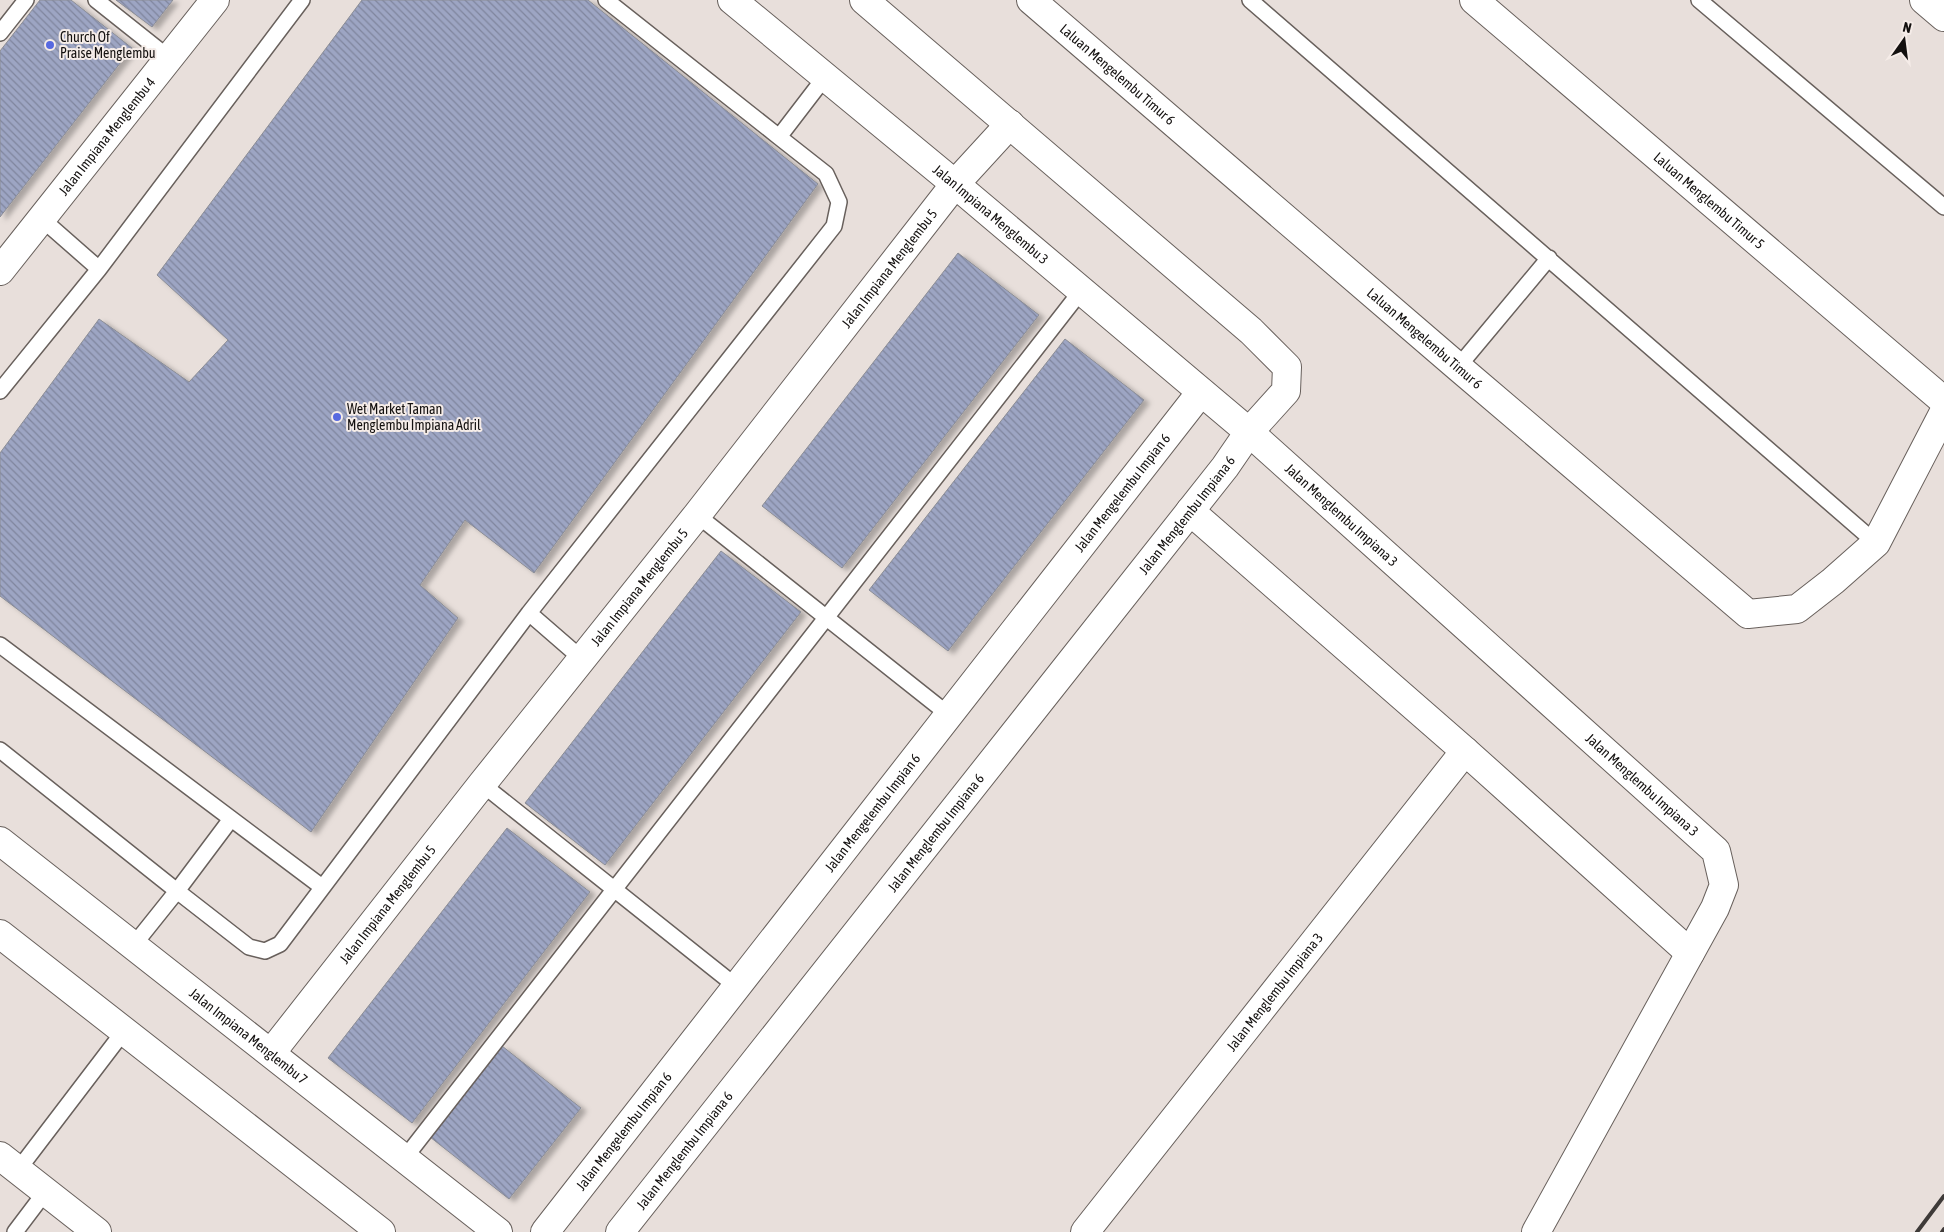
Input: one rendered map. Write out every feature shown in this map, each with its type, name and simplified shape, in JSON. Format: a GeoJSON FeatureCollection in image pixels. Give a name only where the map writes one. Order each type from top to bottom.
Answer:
{"type":"FeatureCollection","features":[{"type":"Feature","properties":{"kind":"street","name":"Jalan Impiana Menglembu 4"},"geometry":{"type":"LineString","coordinates":[[0,271],[215,0]]}},
{"type":"Feature","properties":{"kind":"street","name":"Jalan Impiana Menglembu 3"},"geometry":{"type":"LineString","coordinates":[[732,0],[955,184],[1249,432]]}},
{"type":"Feature","properties":{"kind":"street"},"geometry":{"type":"LineString","coordinates":[[864,0],[1010,124]]}},
{"type":"Feature","properties":{"kind":"street","name":"Laluan Mengelembu Timur 6"},"geometry":{"type":"LineString","coordinates":[[1030,0],[1748,614],[1797,609],[1876,544]]}},
{"type":"Feature","properties":{"kind":"street","name":"Laluan Menglembu Timur 5"},"geometry":{"type":"LineString","coordinates":[[1474,0],[1944,401]]}},
{"type":"Feature","properties":{"kind":"street"},"geometry":{"type":"LineString","coordinates":[[1924,0],[1944,17]]}},
{"type":"Feature","properties":{"kind":"street","name":"Jalan Impiana Menglembu 5"},"geometry":{"type":"LineString","coordinates":[[271,1053],[482,784],[697,515],[955,184],[1010,124]]}},
{"type":"Feature","properties":{"kind":"street","name":"Jalan Menglembu Impiana 6"},"geometry":{"type":"LineString","coordinates":[[620,1232],[1229,462],[1249,432],[1286,391],[1287,367],[1251,331],[1010,124]]}},
{"type":"Feature","properties":{"kind":"street","name":"Jalan Mengelembu Impian 6"},"geometry":{"type":"LineString","coordinates":[[545,1232],[1201,392]]}},
{"type":"Feature","properties":{"kind":"street"},"geometry":{"type":"LineString","coordinates":[[1876,544],[1944,412]]}},
{"type":"Feature","properties":{"kind":"street","name":"Jalan Menglembu Impiana 3"},"geometry":{"type":"LineString","coordinates":[[1249,432],[1716,851],[1724,885],[1715,908],[1536,1232]]}},
{"type":"Feature","properties":{"kind":"street"},"geometry":{"type":"LineString","coordinates":[[1190,511],[1465,751],[1690,953]]}},
{"type":"Feature","properties":{"kind":"street","name":"Jalan Menglembu Impiana 3"},"geometry":{"type":"LineString","coordinates":[[1085,1232],[1465,751]]}},
{"type":"Feature","properties":{"kind":"street","name":"Jalan Impiana Menglembu 7"},"geometry":{"type":"LineString","coordinates":[[0,841],[498,1232]]}},
{"type":"Feature","properties":{"kind":"street"},"geometry":{"type":"LineString","coordinates":[[0,934],[381,1232]]}},
{"type":"Feature","properties":{"kind":"street"},"geometry":{"type":"LineString","coordinates":[[9,1163],[97,1232]]}},
{"type":"Feature","properties":{"kind":"lane"},"geometry":{"type":"LineString","coordinates":[[0,33],[26,0]]}},
{"type":"Feature","properties":{"kind":"lane"},"geometry":{"type":"LineString","coordinates":[[96,0],[169,58]]}},
{"type":"Feature","properties":{"kind":"lane"},"geometry":{"type":"LineString","coordinates":[[0,392],[99,269],[302,0]]}},
{"type":"Feature","properties":{"kind":"lane"},"geometry":{"type":"LineString","coordinates":[[0,750],[248,947],[265,951],[280,944],[529,613],[834,226],[839,202],[826,174],[606,0]]}},
{"type":"Feature","properties":{"kind":"lane"},"geometry":{"type":"LineString","coordinates":[[1250,0],[1876,544]]}},
{"type":"Feature","properties":{"kind":"lane"},"geometry":{"type":"LineString","coordinates":[[1699,0],[1944,206]]}},
{"type":"Feature","properties":{"kind":"lane"},"geometry":{"type":"LineString","coordinates":[[779,137],[825,77]]}},
{"type":"Feature","properties":{"kind":"lane"},"geometry":{"type":"LineString","coordinates":[[42,219],[99,269]]}},
{"type":"Feature","properties":{"kind":"lane"},"geometry":{"type":"LineString","coordinates":[[1458,367],[1549,258]]}},
{"type":"Feature","properties":{"kind":"lane"},"geometry":{"type":"LineString","coordinates":[[404,1158],[1081,291]]}},
{"type":"Feature","properties":{"kind":"lane"},"geometry":{"type":"LineString","coordinates":[[697,515],[949,715]]}},
{"type":"Feature","properties":{"kind":"lane"},"geometry":{"type":"LineString","coordinates":[[529,613],[582,658]]}},
{"type":"Feature","properties":{"kind":"lane"},"geometry":{"type":"LineString","coordinates":[[0,645],[322,887]]}},
{"type":"Feature","properties":{"kind":"lane"},"geometry":{"type":"LineString","coordinates":[[482,784],[737,987]]}},
{"type":"Feature","properties":{"kind":"lane"},"geometry":{"type":"LineString","coordinates":[[133,946],[231,819]]}},
{"type":"Feature","properties":{"kind":"lane"},"geometry":{"type":"LineString","coordinates":[[9,1163],[124,1032]]}},
{"type":"Feature","properties":{"kind":"lane"},"geometry":{"type":"LineString","coordinates":[[15,1232],[46,1192]]}},
{"type":"Feature","properties":{"kind":"building"},"geometry":{"type":"Polygon","coordinates":[[[40,0],[71,0],[132,48],[0,217],[0,51],[40,0]]]}},
{"type":"Feature","properties":{"kind":"building"},"geometry":{"type":"Polygon","coordinates":[[[116,0],[173,0],[152,27],[116,0]]]}},
{"type":"Feature","properties":{"kind":"building","name":"Wet Market Taman Menglembu Impiana Adril"},"geometry":{"type":"Polygon","coordinates":[[[362,0],[588,0],[818,184],[534,573],[465,520],[420,585],[458,618],[311,832],[0,596],[0,453],[99,319],[189,382],[228,340],[157,275],[362,0]]]}},
{"type":"Feature","properties":{"kind":"building"},"geometry":{"type":"Polygon","coordinates":[[[958,253],[1039,315],[842,568],[762,506],[958,253]]]}},
{"type":"Feature","properties":{"kind":"building"},"geometry":{"type":"Polygon","coordinates":[[[1065,339],[1144,400],[948,651],[869,590],[1065,339]]]}},
{"type":"Feature","properties":{"kind":"building"},"geometry":{"type":"Polygon","coordinates":[[[721,551],[801,612],[605,865],[525,803],[721,551]]]}},
{"type":"Feature","properties":{"kind":"building"},"geometry":{"type":"Polygon","coordinates":[[[507,828],[590,892],[412,1123],[328,1058],[507,828]]]}},
{"type":"Feature","properties":{"kind":"building"},"geometry":{"type":"Polygon","coordinates":[[[502,1046],[581,1108],[509,1199],[430,1137],[502,1046]]]}},
{"type":"Feature","properties":{"kind":"railway"},"geometry":{"type":"LineString","coordinates":[[1917,1232],[1944,1196]]}},
{"type":"Feature","properties":{"kind":"place","name":"Church Of Praise Menglembu"},"geometry":{"type":"Point","coordinates":[50,45]}},
{"type":"Feature","properties":{"kind":"place","name":"Wet Market Taman Menglembu Impiana Adril"},"geometry":{"type":"Point","coordinates":[337,417]}}]}
